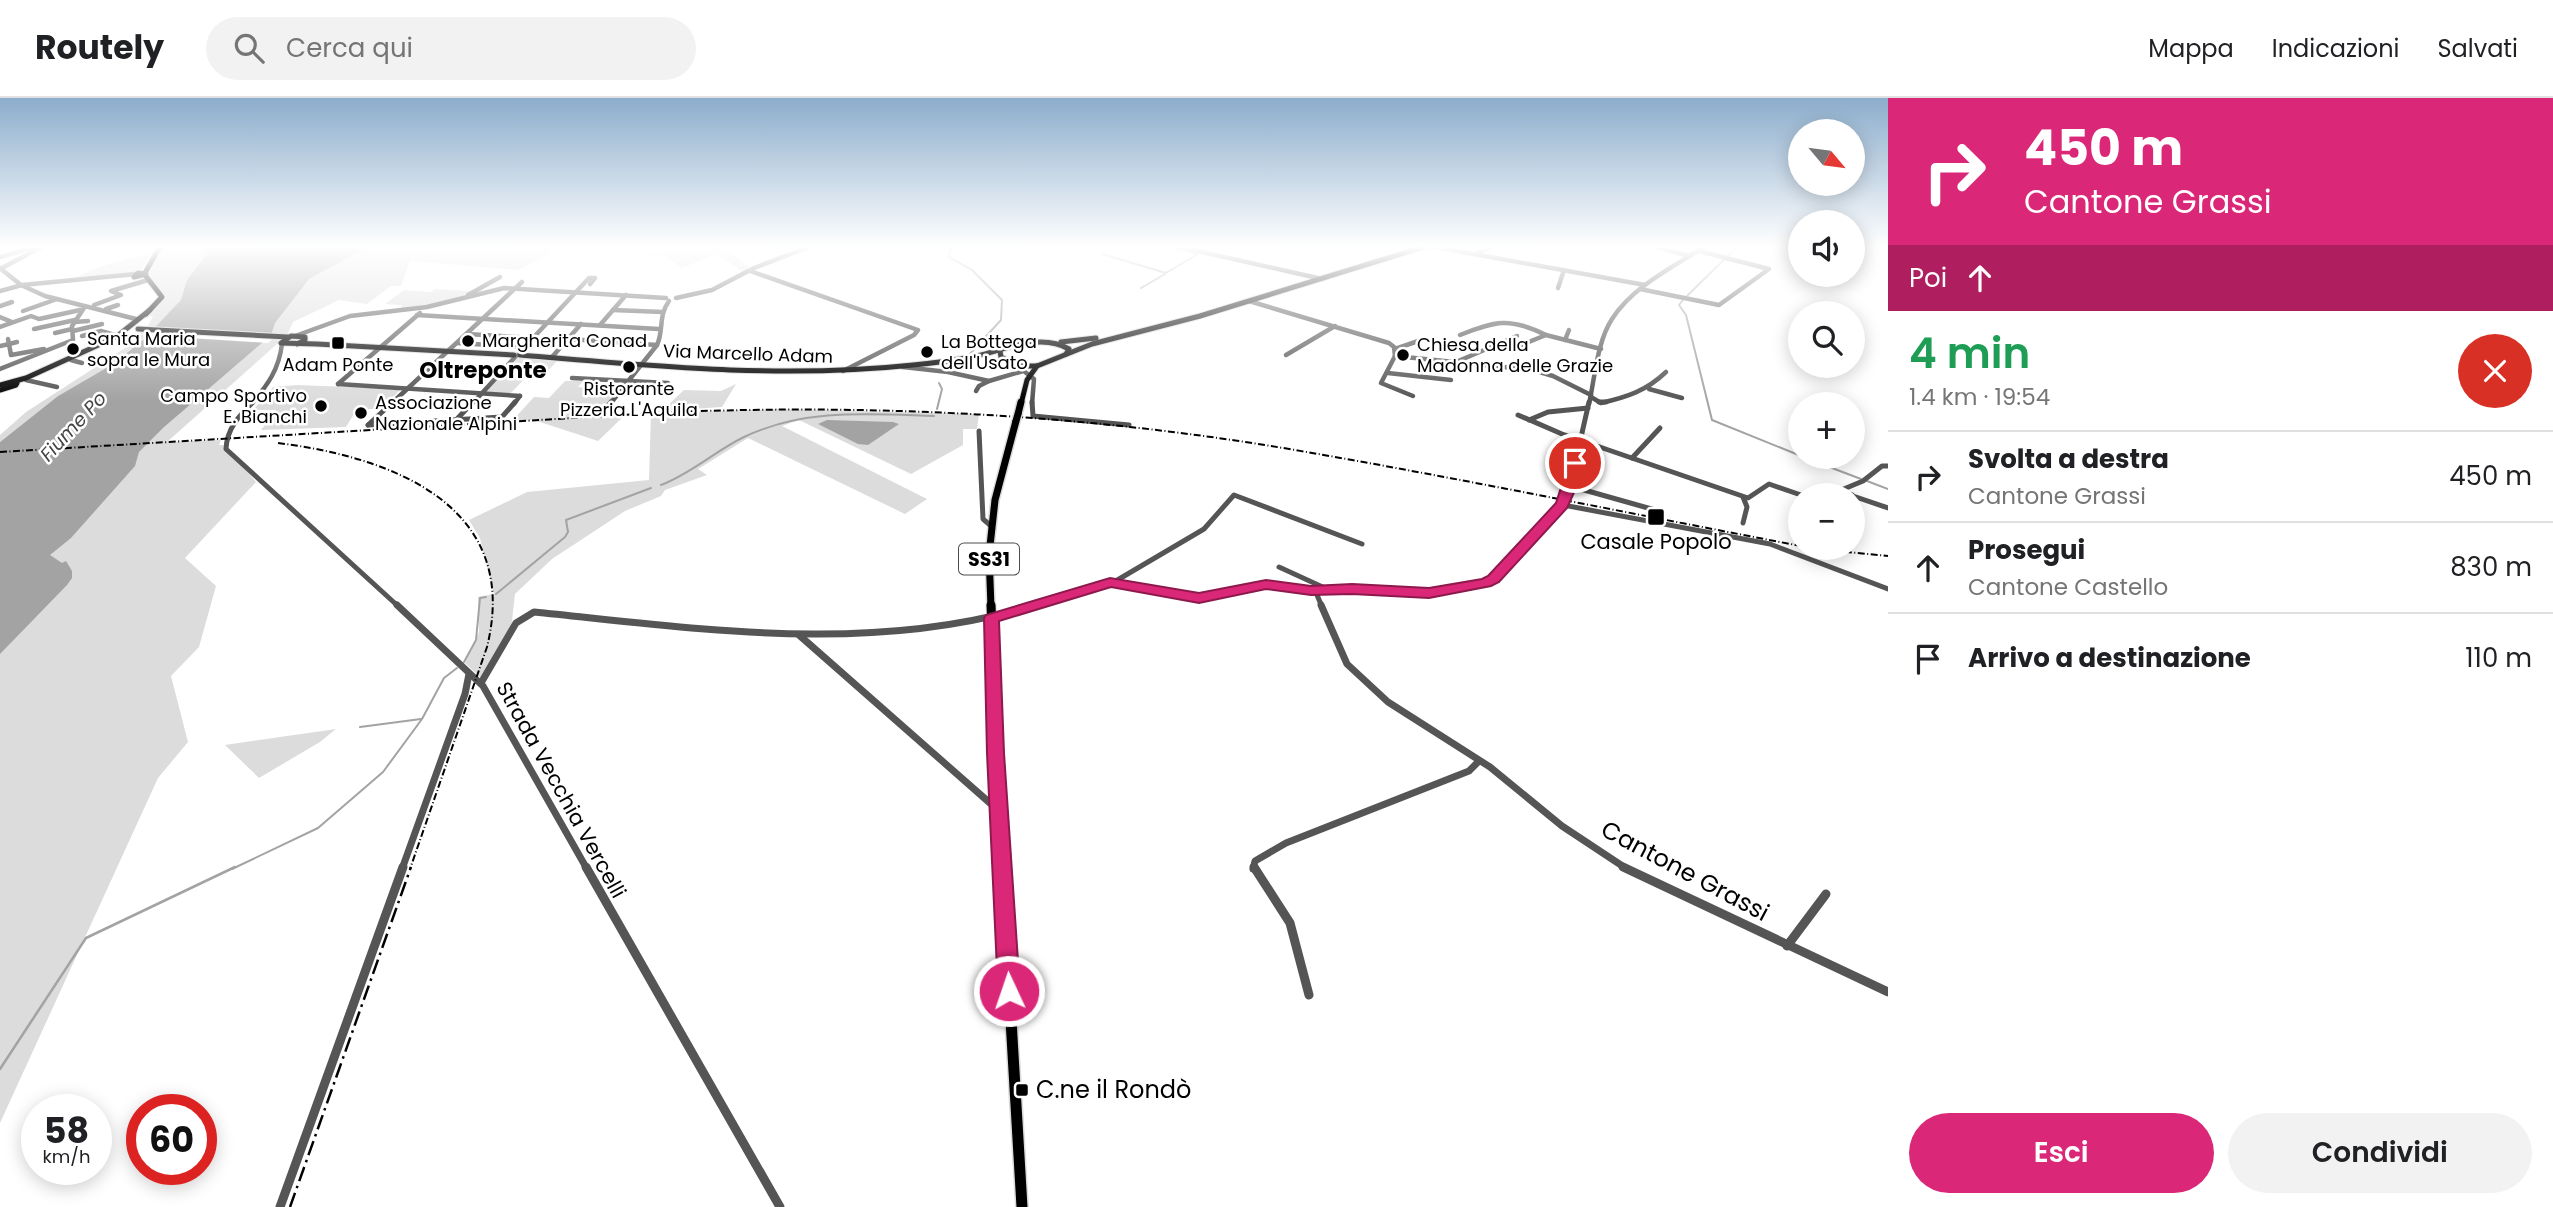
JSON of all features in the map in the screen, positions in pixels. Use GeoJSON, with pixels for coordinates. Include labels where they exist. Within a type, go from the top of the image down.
{"type":"FeatureCollection","features":[{"type":"Feature","properties":{"kind":"main road"},"geometry":{"type":"LineString","coordinates":[[4,386],[26,380],[125,333],[162,297]]}},
{"type":"Feature","properties":{"kind":"main road"},"geometry":{"type":"LineString","coordinates":[[1014,365],[1037,366],[1127,334],[1263,297]]}},
{"type":"Feature","properties":{"kind":"main road"},"geometry":{"type":"LineString","coordinates":[[140,330],[150,310]]}},
{"type":"Feature","properties":{"kind":"main road"},"geometry":{"type":"LineString","coordinates":[[4,386],[125,333],[140,330],[285,341],[306,338]]}},
{"type":"Feature","properties":{"kind":"main road","name":"Via Marcello Adam"},"geometry":{"type":"LineString","coordinates":[[285,341],[295,345],[381,347],[788,372],[852,372],[973,357],[1020,344],[1127,334]]}},
{"type":"Feature","properties":{"kind":"main road"},"geometry":{"type":"LineString","coordinates":[[295,345],[306,338]]}},
{"type":"Feature","properties":{"kind":"main road","name":"Via Marcello Adam"},"geometry":{"type":"LineString","coordinates":[[306,338],[317,344]]}},
{"type":"Feature","properties":{"kind":"main road"},"geometry":{"type":"LineString","coordinates":[[1049,343],[1066,346],[1069,351],[1066,354]]}},
{"type":"Feature","properties":{"kind":"main road"},"geometry":{"type":"LineString","coordinates":[[1000,351],[1000,356],[1026,374]]}},
{"type":"Feature","properties":{"kind":"main road","name":"Via Marcello Adam"},"geometry":{"type":"LineString","coordinates":[[973,357],[1006,360]]}},
{"type":"Feature","properties":{"kind":"main road","name":"SS31"},"geometry":{"type":"LineString","coordinates":[[1022,1207],[999,811],[990,526],[1026,374],[1037,366]]}},
{"type":"Feature","properties":{"kind":"street"},"geometry":{"type":"LineString","coordinates":[[43,300],[52,297],[84,308],[98,307],[126,298]]}},
{"type":"Feature","properties":{"kind":"street"},"geometry":{"type":"LineString","coordinates":[[0,327],[31,316],[39,319],[116,297]]}},
{"type":"Feature","properties":{"kind":"street"},"geometry":{"type":"LineString","coordinates":[[463,299],[467,297]]}},
{"type":"Feature","properties":{"kind":"street"},"geometry":{"type":"LineString","coordinates":[[285,341],[325,323],[356,314],[427,307],[470,297]]}},
{"type":"Feature","properties":{"kind":"street"},"geometry":{"type":"LineString","coordinates":[[427,307],[338,384],[410,388],[520,396],[502,416],[370,424],[410,388],[506,297]]}},
{"type":"Feature","properties":{"kind":"street"},"geometry":{"type":"LineString","coordinates":[[457,419],[571,297]]}},
{"type":"Feature","properties":{"kind":"street"},"geometry":{"type":"LineString","coordinates":[[599,325],[624,297]]}},
{"type":"Feature","properties":{"kind":"street"},"geometry":{"type":"LineString","coordinates":[[644,297],[667,299],[682,297]]}},
{"type":"Feature","properties":{"kind":"street"},"geometry":{"type":"LineString","coordinates":[[823,297],[918,330],[901,342],[842,372]]}},
{"type":"Feature","properties":{"kind":"street"},"geometry":{"type":"LineString","coordinates":[[1265,297],[1265,306]]}},
{"type":"Feature","properties":{"kind":"street"},"geometry":{"type":"LineString","coordinates":[[1114,582],[1199,598],[1266,584],[1315,590],[1429,593],[1490,581],[1563,504],[1570,486],[1606,330],[1620,307],[1631,297]]}},
{"type":"Feature","properties":{"kind":"street"},"geometry":{"type":"LineString","coordinates":[[1681,297],[1720,305],[1732,297]]}},
{"type":"Feature","properties":{"kind":"street"},"geometry":{"type":"LineString","coordinates":[[23,312],[59,299]]}},
{"type":"Feature","properties":{"kind":"street"},"geometry":{"type":"LineString","coordinates":[[607,407],[657,345],[667,299]]}},
{"type":"Feature","properties":{"kind":"street"},"geometry":{"type":"LineString","coordinates":[[1249,301],[1389,342],[1395,349],[1395,356],[1381,383],[1413,396]]}},
{"type":"Feature","properties":{"kind":"street"},"geometry":{"type":"LineString","coordinates":[[0,306],[12,302]]}},
{"type":"Feature","properties":{"kind":"street"},"geometry":{"type":"LineString","coordinates":[[104,309],[118,305]]}},
{"type":"Feature","properties":{"kind":"street"},"geometry":{"type":"LineString","coordinates":[[1236,305],[1265,306]]}},
{"type":"Feature","properties":{"kind":"street"},"geometry":{"type":"LineString","coordinates":[[98,307],[136,319]]}},
{"type":"Feature","properties":{"kind":"street"},"geometry":{"type":"LineString","coordinates":[[72,330],[84,308]]}},
{"type":"Feature","properties":{"kind":"street"},"geometry":{"type":"LineString","coordinates":[[613,310],[663,312]]}},
{"type":"Feature","properties":{"kind":"street"},"geometry":{"type":"LineString","coordinates":[[417,315],[659,329]]}},
{"type":"Feature","properties":{"kind":"street"},"geometry":{"type":"LineString","coordinates":[[0,317],[12,322]]}},
{"type":"Feature","properties":{"kind":"street"},"geometry":{"type":"LineString","coordinates":[[34,329],[88,321]]}},
{"type":"Feature","properties":{"kind":"street"},"geometry":{"type":"LineString","coordinates":[[1460,335],[1495,321],[1601,349]]}},
{"type":"Feature","properties":{"kind":"street"},"geometry":{"type":"LineString","coordinates":[[306,338],[325,323]]}},
{"type":"Feature","properties":{"kind":"street"},"geometry":{"type":"LineString","coordinates":[[55,334],[102,324]]}},
{"type":"Feature","properties":{"kind":"street"},"geometry":{"type":"LineString","coordinates":[[552,357],[581,324]]}},
{"type":"Feature","properties":{"kind":"street"},"geometry":{"type":"LineString","coordinates":[[1286,355],[1335,326]]}},
{"type":"Feature","properties":{"kind":"street"},"geometry":{"type":"LineString","coordinates":[[72,330],[78,337]]}},
{"type":"Feature","properties":{"kind":"street"},"geometry":{"type":"LineString","coordinates":[[1565,340],[1569,330]]}},
{"type":"Feature","properties":{"kind":"street"},"geometry":{"type":"LineString","coordinates":[[0,369],[78,337],[101,331],[125,333]]}},
{"type":"Feature","properties":{"kind":"street"},"geometry":{"type":"LineString","coordinates":[[467,334],[533,338]]}},
{"type":"Feature","properties":{"kind":"street"},"geometry":{"type":"LineString","coordinates":[[1511,349],[1546,335]]}},
{"type":"Feature","properties":{"kind":"street"},"geometry":{"type":"LineString","coordinates":[[1457,362],[1517,336]]}},
{"type":"Feature","properties":{"kind":"street"},"geometry":{"type":"LineString","coordinates":[[1395,349],[1424,339]]}},
{"type":"Feature","properties":{"kind":"street"},"geometry":{"type":"LineString","coordinates":[[568,340],[657,345]]}},
{"type":"Feature","properties":{"kind":"street","name":"Strada Vecchia Vercelli"},"geometry":{"type":"LineString","coordinates":[[285,341],[276,375],[227,434],[226,449],[481,683],[780,1207]]}},
{"type":"Feature","properties":{"kind":"street"},"geometry":{"type":"LineString","coordinates":[[9,342],[11,355],[48,349]]}},
{"type":"Feature","properties":{"kind":"street"},"geometry":{"type":"LineString","coordinates":[[0,346],[18,342]]}},
{"type":"Feature","properties":{"kind":"street"},"geometry":{"type":"LineString","coordinates":[[43,342],[48,349]]}},
{"type":"Feature","properties":{"kind":"street"},"geometry":{"type":"LineString","coordinates":[[457,343],[524,347]]}},
{"type":"Feature","properties":{"kind":"street"},"geometry":{"type":"LineString","coordinates":[[1395,356],[1544,372],[1601,403],[1649,389],[1666,372]]}},
{"type":"Feature","properties":{"kind":"street"},"geometry":{"type":"LineString","coordinates":[[71,360],[82,363]]}},
{"type":"Feature","properties":{"kind":"street"},"geometry":{"type":"LineString","coordinates":[[852,372],[855,364]]}},
{"type":"Feature","properties":{"kind":"street"},"geometry":{"type":"LineString","coordinates":[[11,365],[18,368]]}},
{"type":"Feature","properties":{"kind":"street"},"geometry":{"type":"LineString","coordinates":[[903,367],[951,372],[989,381]]}},
{"type":"Feature","properties":{"kind":"street"},"geometry":{"type":"LineString","coordinates":[[1388,373],[1451,380]]}},
{"type":"Feature","properties":{"kind":"street"},"geometry":{"type":"LineString","coordinates":[[976,391],[979,386],[989,381],[1026,374],[1034,379],[1033,416],[1129,425]]}},
{"type":"Feature","properties":{"kind":"street"},"geometry":{"type":"LineString","coordinates":[[572,378],[668,383]]}},
{"type":"Feature","properties":{"kind":"street"},"geometry":{"type":"LineString","coordinates":[[26,380],[57,387]]}},
{"type":"Feature","properties":{"kind":"street"},"geometry":{"type":"LineString","coordinates":[[1649,389],[1682,398]]}},
{"type":"Feature","properties":{"kind":"street"},"geometry":{"type":"LineString","coordinates":[[1528,420],[1548,412],[1588,408]]}},
{"type":"Feature","properties":{"kind":"street"},"geometry":{"type":"LineString","coordinates":[[1518,415],[1580,440],[1748,498],[1769,484],[1788,491]]}},
{"type":"Feature","properties":{"kind":"street"},"geometry":{"type":"LineString","coordinates":[[1632,458],[1660,428]]}},
{"type":"Feature","properties":{"kind":"street"},"geometry":{"type":"LineString","coordinates":[[979,431],[983,519],[990,526]]}},
{"type":"Feature","properties":{"kind":"street"},"geometry":{"type":"LineString","coordinates":[[1858,483],[1882,466],[1888,466]]}},
{"type":"Feature","properties":{"kind":"street"},"geometry":{"type":"LineString","coordinates":[[1570,486],[1624,499],[1655,510],[1654,512]]}},
{"type":"Feature","properties":{"kind":"street"},"geometry":{"type":"LineString","coordinates":[[481,683],[516,623],[534,612],[744,633],[799,635],[885,633],[945,627],[992,618],[1114,582],[1204,528],[1234,495],[1362,544]]}},
{"type":"Feature","properties":{"kind":"street"},"geometry":{"type":"LineString","coordinates":[[1741,495],[1748,504],[1743,523]]}},
{"type":"Feature","properties":{"kind":"street"},"geometry":{"type":"LineString","coordinates":[[1865,500],[1888,509]]}},
{"type":"Feature","properties":{"kind":"street"},"geometry":{"type":"LineString","coordinates":[[1563,504],[1770,544],[1888,589]]}},
{"type":"Feature","properties":{"kind":"street"},"geometry":{"type":"LineString","coordinates":[[1279,567],[1322,584],[1327,589]]}},
{"type":"Feature","properties":{"kind":"street","name":"Cantone Grassi"},"geometry":{"type":"LineString","coordinates":[[1315,590],[1347,664],[1354,671],[1396,708],[1490,767],[1562,826],[1621,866],[1888,992]]}},
{"type":"Feature","properties":{"kind":"street"},"geometry":{"type":"LineString","coordinates":[[799,635],[999,811]]}},
{"type":"Feature","properties":{"kind":"street"},"geometry":{"type":"LineString","coordinates":[[280,1207],[465,694],[469,674]]}},
{"type":"Feature","properties":{"kind":"street"},"geometry":{"type":"LineString","coordinates":[[1309,995],[1290,923],[1253,870],[1255,861],[1286,843],[1469,771],[1479,761]]}},
{"type":"Feature","properties":{"kind":"street"},"geometry":{"type":"LineString","coordinates":[[1787,946],[1826,894]]}},
{"type":"Feature","properties":{"kind":"shaded area"},"geometry":{"type":"Polygon","coordinates":[[[164,297],[377,297],[367,304],[339,300],[293,322],[287,335],[167,442],[221,440],[219,445],[225,445],[256,482],[185,558],[216,586],[199,647],[171,676],[188,742],[158,778],[0,1123],[0,457],[163,428],[236,364],[154,329],[113,364],[58,396],[0,442],[0,435],[26,412],[139,339],[135,338],[147,328],[153,316],[146,316],[164,297]]]}},
{"type":"Feature","properties":{"kind":"shaded area"},"geometry":{"type":"Polygon","coordinates":[[[395,297],[460,297],[429,305],[401,308],[402,305],[385,304],[395,297]]]}},
{"type":"Feature","properties":{"kind":"shaded area"},"geometry":{"type":"Polygon","coordinates":[[[518,358],[557,361],[545,374],[530,373],[510,394],[484,392],[518,358]]]}},
{"type":"Feature","properties":{"kind":"shaded area"},"geometry":{"type":"Polygon","coordinates":[[[565,381],[583,381],[578,387],[621,391],[600,415],[627,413],[598,441],[534,420],[512,421],[534,397],[549,398],[565,381]]]}},
{"type":"Feature","properties":{"kind":"shaded area"},"geometry":{"type":"Polygon","coordinates":[[[736,384],[722,407],[662,411],[684,390],[721,391],[736,384]]]}},
{"type":"Feature","properties":{"kind":"shaded area","name":"Campo Sportivo E. Bianchi"},"geometry":{"type":"Polygon","coordinates":[[[297,385],[401,389],[381,409],[357,409],[346,427],[261,430],[276,410],[253,410],[273,387],[297,385]]]}},
{"type":"Feature","properties":{"kind":"shaded area"},"geometry":{"type":"Polygon","coordinates":[[[778,409],[979,414],[977,429],[963,429],[963,445],[911,474],[799,420],[782,426],[927,499],[905,514],[748,438],[698,469],[707,475],[665,490],[661,496],[625,511],[552,559],[515,594],[510,638],[483,680],[465,663],[479,632],[478,597],[494,594],[480,538],[469,520],[527,492],[649,480],[651,414],[778,409]]]}},
{"type":"Feature","properties":{"kind":"shaded area"},"geometry":{"type":"Polygon","coordinates":[[[336,729],[320,742],[259,778],[225,745],[336,729]]]}},
{"type":"Feature","properties":{"kind":"water","name":"Fiume Po"},"geometry":{"type":"Polygon","coordinates":[[[182,297],[295,297],[275,323],[271,335],[163,428],[139,452],[135,466],[71,538],[50,555],[62,563],[66,561],[72,571],[72,578],[0,654],[0,442],[58,396],[113,364],[145,338],[182,297]]]}},
{"type":"Feature","properties":{"kind":"water"},"geometry":{"type":"Polygon","coordinates":[[[827,420],[899,424],[868,445],[858,444],[818,424],[827,420]]]}},
{"type":"Feature","properties":{"kind":"pier"},"geometry":{"type":"Polygon","coordinates":[[[149,328],[274,338],[268,343],[142,335],[149,328]]]}},
{"type":"Feature","properties":{"kind":"waterway"},"geometry":{"type":"LineString","coordinates":[[968,356],[1001,320],[1002,300],[999,297]]}},
{"type":"Feature","properties":{"kind":"waterway"},"geometry":{"type":"LineString","coordinates":[[1683,300],[1679,305],[1686,315],[1712,420],[1788,451]]}},
{"type":"Feature","properties":{"kind":"waterway"},"geometry":{"type":"LineString","coordinates":[[953,370],[964,360]]}},
{"type":"Feature","properties":{"kind":"waterway"},"geometry":{"type":"LineString","coordinates":[[937,409],[942,389],[939,383]]}},
{"type":"Feature","properties":{"kind":"waterway"},"geometry":{"type":"LineString","coordinates":[[661,485],[744,437],[790,421],[838,415],[934,416]]}},
{"type":"Feature","properties":{"kind":"waterway"},"geometry":{"type":"LineString","coordinates":[[1835,469],[1861,479]]}},
{"type":"Feature","properties":{"kind":"waterway"},"geometry":{"type":"LineString","coordinates":[[1867,481],[1888,489]]}},
{"type":"Feature","properties":{"kind":"waterway"},"geometry":{"type":"LineString","coordinates":[[496,594],[565,537],[568,532],[566,520],[651,488]]}},
{"type":"Feature","properties":{"kind":"waterway"},"geometry":{"type":"LineString","coordinates":[[464,662],[476,640],[480,598],[486,597]]}},
{"type":"Feature","properties":{"kind":"waterway"},"geometry":{"type":"LineString","coordinates":[[232,869],[318,828],[383,772],[422,719],[444,678],[457,668]]}},
{"type":"Feature","properties":{"kind":"waterway"},"geometry":{"type":"LineString","coordinates":[[360,727],[421,719]]}},
{"type":"Feature","properties":{"kind":"waterway"},"geometry":{"type":"LineString","coordinates":[[0,1069],[86,938],[235,867]]}},
{"type":"Feature","properties":{"kind":"railway"},"geometry":{"type":"LineString","coordinates":[[0,452],[674,412],[908,411],[1063,420],[1218,438],[1485,485],[1788,543]]}},
{"type":"Feature","properties":{"kind":"railway"},"geometry":{"type":"LineString","coordinates":[[278,443],[363,461],[403,476],[438,497],[466,524],[485,557],[493,598],[487,647],[410,869]]}},
{"type":"Feature","properties":{"kind":"railway"},"geometry":{"type":"LineString","coordinates":[[1865,554],[1888,556]]}},
{"type":"Feature","properties":{"kind":"railway"},"geometry":{"type":"LineString","coordinates":[[290,1207],[411,867]]}},
{"type":"Feature","properties":{"kind":"place","name":"Margherita Conad"},"geometry":{"type":"Point","coordinates":[468,341]}},
{"type":"Feature","properties":{"kind":"place","name":"Adam Ponte"},"geometry":{"type":"Point","coordinates":[338,343]}},
{"type":"Feature","properties":{"kind":"place","name":"Santa Maria sopra le Mura"},"geometry":{"type":"Point","coordinates":[73,349]}},
{"type":"Feature","properties":{"kind":"place","name":"La Bottega dell'Usato"},"geometry":{"type":"Point","coordinates":[927,352]}},
{"type":"Feature","properties":{"kind":"place","name":"Chiesa della Madonna delle Grazie"},"geometry":{"type":"Point","coordinates":[1403,355]}},
{"type":"Feature","properties":{"kind":"place","name":"Ristorante Pizzeria L'Aquila"},"geometry":{"type":"Point","coordinates":[629,367]}},
{"type":"Feature","properties":{"kind":"place","name":"Campo Sportivo E. Bianchi"},"geometry":{"type":"Point","coordinates":[321,406]}},
{"type":"Feature","properties":{"kind":"place","name":"Associazione Nazionale Alpini"},"geometry":{"type":"Point","coordinates":[361,413]}},
{"type":"Feature","properties":{"kind":"place","name":"Casale Popolo"},"geometry":{"type":"Point","coordinates":[1656,517]}},
{"type":"Feature","properties":{"kind":"place","name":"C.ne il Rondò"},"geometry":{"type":"Point","coordinates":[1022,1090]}},
{"type":"Feature","properties":{"kind":"district","name":"Oltreponte"},"geometry":{"type":"Point","coordinates":[483,370]}},
{"type":"Feature","properties":{"kind":"route"},"geometry":{"type":"LineString","coordinates":[[1009,991],[995,753],[992,618],[1110,582],[1199,598],[1266,584],[1311,590],[1429,593],[1490,581],[1563,505],[1575,463]]}}]}
